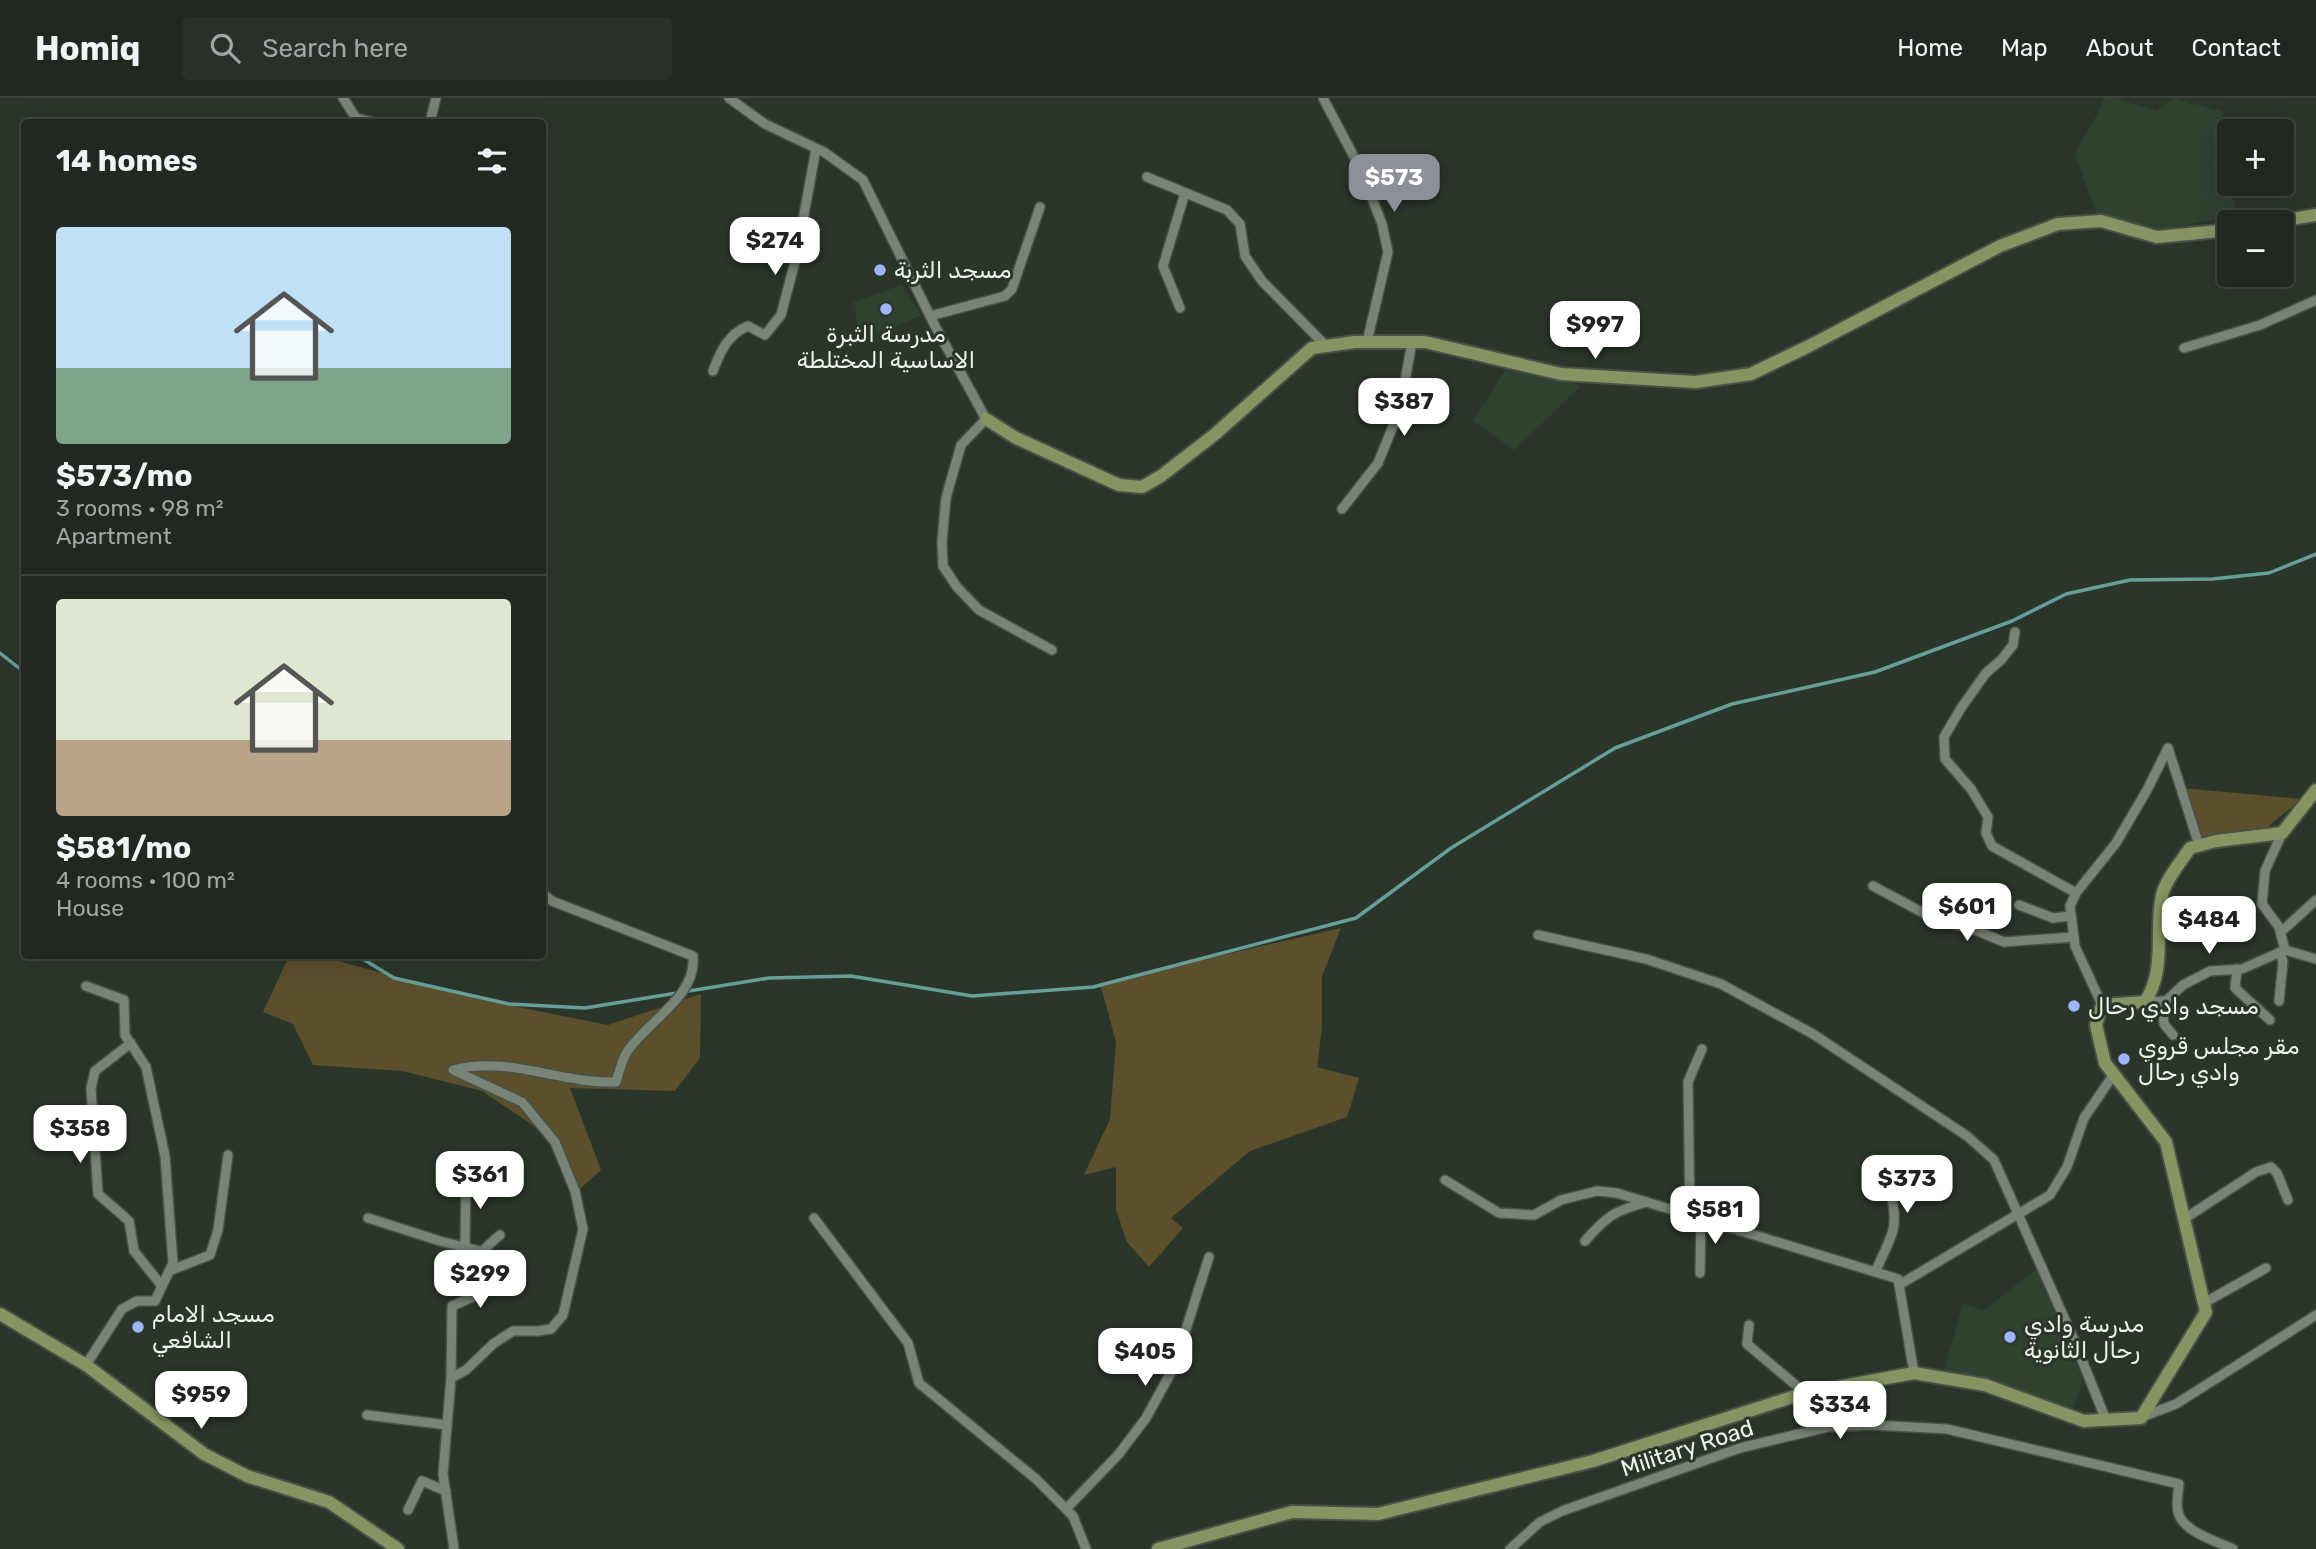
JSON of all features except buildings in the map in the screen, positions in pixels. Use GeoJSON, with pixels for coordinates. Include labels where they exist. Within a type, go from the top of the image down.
{"type":"FeatureCollection","features":[{"type":"Feature","properties":{"kind":"street"},"geometry":{"type":"LineString","coordinates":[[343,98],[356,118],[360,119]]}},
{"type":"Feature","properties":{"kind":"street"},"geometry":{"type":"LineString","coordinates":[[431,119],[436,98]]}},
{"type":"Feature","properties":{"kind":"street"},"geometry":{"type":"LineString","coordinates":[[729,98],[765,124],[816,149],[863,180],[930,316],[986,419],[1016,438],[1119,485],[1142,487],[1161,476],[1214,435],[1312,348],[1367,342],[1425,342],[1561,374],[1696,382],[1752,374],[2000,246],[2058,225],[2101,221],[2157,237],[2217,231]]}},
{"type":"Feature","properties":{"kind":"street"},"geometry":{"type":"LineString","coordinates":[[1323,98],[1362,172],[1382,224],[1388,252],[1367,342]]}},
{"type":"Feature","properties":{"kind":"street"},"geometry":{"type":"LineString","coordinates":[[713,371],[721,349],[737,330],[748,326],[765,335],[780,315],[796,258],[816,149]]}},
{"type":"Feature","properties":{"kind":"street"},"geometry":{"type":"LineString","coordinates":[[1147,177],[1227,209],[1240,224],[1245,256],[1262,281],[1326,346]]}},
{"type":"Feature","properties":{"kind":"street"},"geometry":{"type":"LineString","coordinates":[[1180,308],[1163,266],[1185,192]]}},
{"type":"Feature","properties":{"kind":"street"},"geometry":{"type":"LineString","coordinates":[[930,316],[1005,296],[1012,289],[1040,206]]}},
{"type":"Feature","properties":{"kind":"street"},"geometry":{"type":"LineString","coordinates":[[2294,219],[2316,215]]}},
{"type":"Feature","properties":{"kind":"street"},"geometry":{"type":"LineString","coordinates":[[2184,348],[2260,325],[2316,300]]}},
{"type":"Feature","properties":{"kind":"street"},"geometry":{"type":"LineString","coordinates":[[1342,509],[1378,463],[1400,409],[1412,342]]}},
{"type":"Feature","properties":{"kind":"street"},"geometry":{"type":"LineString","coordinates":[[986,419],[961,445],[946,498],[942,541],[943,566],[957,587],[979,610],[1052,650]]}},
{"type":"Feature","properties":{"kind":"street"},"geometry":{"type":"LineString","coordinates":[[2015,632],[2013,645],[1986,673],[1944,737],[1945,759],[1971,789],[1988,817],[1986,833],[1993,846],[2076,892]]}},
{"type":"Feature","properties":{"kind":"street"},"geometry":{"type":"LineString","coordinates":[[2141,1418],[2206,1312],[2166,1142],[2105,1063],[2096,1025],[2102,1005],[2075,946],[2070,905],[2076,892],[2116,843],[2168,748],[2199,845]]}},
{"type":"Feature","properties":{"kind":"street"},"geometry":{"type":"LineString","coordinates":[[2279,1001],[2283,962],[2281,932],[2262,904],[2265,872],[2282,833],[2316,790]]}},
{"type":"Feature","properties":{"kind":"street"},"geometry":{"type":"LineString","coordinates":[[2145,1002],[2154,988],[2159,958],[2162,892],[2190,848],[2282,833]]}},
{"type":"Feature","properties":{"kind":"street"},"geometry":{"type":"LineString","coordinates":[[1873,887],[1933,918],[2004,942],[2074,937]]}},
{"type":"Feature","properties":{"kind":"street"},"geometry":{"type":"LineString","coordinates":[[451,1378],[466,1370],[493,1344],[513,1331],[551,1329],[563,1315],[583,1229],[575,1191],[555,1142],[547,1132],[522,1102],[453,1070],[472,1065],[528,1069],[597,1083],[616,1082],[626,1053],[684,990],[695,970],[693,957],[552,901],[546,896]]}},
{"type":"Feature","properties":{"kind":"street"},"geometry":{"type":"LineString","coordinates":[[2281,932],[2316,900]]}},
{"type":"Feature","properties":{"kind":"street"},"geometry":{"type":"LineString","coordinates":[[2019,905],[2053,918],[2071,915]]}},
{"type":"Feature","properties":{"kind":"street"},"geometry":{"type":"LineString","coordinates":[[1538,935],[1646,959],[1721,984],[1813,1034],[1967,1136],[1994,1160],[2074,1340],[2106,1420]]}},
{"type":"Feature","properties":{"kind":"street"},"geometry":{"type":"LineString","coordinates":[[2102,1005],[2166,1001],[2183,985],[2210,971],[2237,969],[2283,951],[2316,959]]}},
{"type":"Feature","properties":{"kind":"street"},"geometry":{"type":"LineString","coordinates":[[2237,969],[2235,988],[2270,1020]]}},
{"type":"Feature","properties":{"kind":"street"},"geometry":{"type":"LineString","coordinates":[[86,986],[124,1000],[125,1035],[146,1067],[164,1156],[173,1263],[155,1301],[137,1301],[122,1309],[86,1365]]}},
{"type":"Feature","properties":{"kind":"street"},"geometry":{"type":"LineString","coordinates":[[2162,1001],[2164,1024],[2173,1035]]}},
{"type":"Feature","properties":{"kind":"street"},"geometry":{"type":"LineString","coordinates":[[131,1043],[95,1071],[91,1088],[99,1194],[129,1221],[134,1251],[162,1286]]}},
{"type":"Feature","properties":{"kind":"street"},"geometry":{"type":"LineString","coordinates":[[1689,1215],[1688,1082],[1702,1049]]}},
{"type":"Feature","properties":{"kind":"street"},"geometry":{"type":"LineString","coordinates":[[1899,1285],[2050,1195],[2067,1167],[2084,1118],[2114,1074]]}},
{"type":"Feature","properties":{"kind":"street"},"geometry":{"type":"LineString","coordinates":[[169,1271],[210,1255],[218,1230],[228,1155]]}},
{"type":"Feature","properties":{"kind":"street"},"geometry":{"type":"LineString","coordinates":[[1875,1161],[1883,1173],[1891,1195],[1893,1229],[1875,1272]]}},
{"type":"Feature","properties":{"kind":"street"},"geometry":{"type":"LineString","coordinates":[[2184,1219],[2256,1172],[2271,1167],[2277,1173],[2288,1200]]}},
{"type":"Feature","properties":{"kind":"street"},"geometry":{"type":"LineString","coordinates":[[465,1248],[466,1175]]}},
{"type":"Feature","properties":{"kind":"street"},"geometry":{"type":"LineString","coordinates":[[1445,1180],[1499,1213],[1534,1215],[1561,1200],[1597,1191],[1617,1193],[1898,1279],[1914,1373]]}},
{"type":"Feature","properties":{"kind":"street"},"geometry":{"type":"LineString","coordinates":[[1585,1241],[1604,1219],[1628,1207],[1647,1202]]}},
{"type":"Feature","properties":{"kind":"street"},"geometry":{"type":"LineString","coordinates":[[368,1218],[480,1251]]}},
{"type":"Feature","properties":{"kind":"street"},"geometry":{"type":"LineString","coordinates":[[814,1218],[908,1343],[919,1383],[1036,1479],[1073,1516],[1086,1549]]}},
{"type":"Feature","properties":{"kind":"street"},"geometry":{"type":"LineString","coordinates":[[1700,1273],[1701,1218]]}},
{"type":"Feature","properties":{"kind":"street"},"geometry":{"type":"LineString","coordinates":[[454,1549],[443,1474],[451,1378],[452,1306],[475,1296],[476,1259],[480,1251],[500,1235]]}},
{"type":"Feature","properties":{"kind":"street"},"geometry":{"type":"LineString","coordinates":[[1066,1509],[1118,1455],[1146,1418],[1174,1367],[1209,1257]]}},
{"type":"Feature","properties":{"kind":"street"},"geometry":{"type":"LineString","coordinates":[[2204,1303],[2266,1268]]}},
{"type":"Feature","properties":{"kind":"street"},"geometry":{"type":"LineString","coordinates":[[0,1314],[86,1365],[204,1454],[247,1476],[329,1502],[398,1549]]}},
{"type":"Feature","properties":{"kind":"street"},"geometry":{"type":"LineString","coordinates":[[1158,1549],[1292,1512],[1378,1514],[1593,1461],[1805,1393],[1914,1373],[1984,1385],[2084,1421],[2141,1418],[2176,1404],[2316,1315]]}},
{"type":"Feature","properties":{"kind":"street"},"geometry":{"type":"LineString","coordinates":[[1748,1325],[1746,1344],[1805,1393]]}},
{"type":"Feature","properties":{"kind":"street"},"geometry":{"type":"LineString","coordinates":[[367,1415],[447,1425]]}},
{"type":"Feature","properties":{"kind":"street","name":"Military Road"},"geometry":{"type":"LineString","coordinates":[[1510,1549],[1540,1522],[1562,1511],[1740,1448],[1828,1427],[1900,1425],[1947,1429],[2179,1484],[2177,1506],[2182,1522],[2232,1549]]}},
{"type":"Feature","properties":{"kind":"street"},"geometry":{"type":"LineString","coordinates":[[408,1510],[422,1481],[446,1491]]}},
{"type":"Feature","properties":{"kind":"shaded area"},"geometry":{"type":"Polygon","coordinates":[[[2103,98],[2115,98],[2156,111],[2173,98],[2224,112],[2222,119],[2217,119],[2217,196],[2232,196],[2235,210],[2217,210],[2217,219],[2158,230],[2097,215],[2075,154],[2099,111],[2103,98]]]}},
{"type":"Feature","properties":{"kind":"shaded area","name":"مدرسة الثبرة الاساسية المختلطة"},"geometry":{"type":"Polygon","coordinates":[[[901,285],[921,315],[863,342],[852,303],[901,285]]]}},
{"type":"Feature","properties":{"kind":"shaded area"},"geometry":{"type":"Polygon","coordinates":[[[1507,367],[1581,386],[1514,450],[1473,421],[1507,367]]]}},
{"type":"Feature","properties":{"kind":"shaded area"},"geometry":{"type":"Polygon","coordinates":[[[2182,788],[2302,799],[2260,833],[2195,840],[2182,788]]]}},
{"type":"Feature","properties":{"kind":"shaded area"},"geometry":{"type":"Polygon","coordinates":[[[1341,928],[1322,976],[1322,1028],[1317,1067],[1359,1078],[1347,1117],[1250,1151],[1171,1218],[1183,1228],[1149,1267],[1127,1242],[1116,1210],[1116,1167],[1084,1175],[1110,1119],[1116,1042],[1100,983],[1341,928]]]}},
{"type":"Feature","properties":{"kind":"shaded area"},"geometry":{"type":"Polygon","coordinates":[[[288,959],[331,959],[478,999],[608,1025],[701,994],[700,1058],[675,1091],[570,1088],[601,1170],[580,1189],[543,1132],[482,1091],[402,1071],[313,1065],[293,1024],[263,1012],[288,959]]]}},
{"type":"Feature","properties":{"kind":"shaded area","name":"مدرسة وادي رحال الثانوية"},"geometry":{"type":"Polygon","coordinates":[[[2041,1266],[2083,1379],[2071,1415],[1943,1374],[1963,1304],[1984,1310],[2041,1266]]]}},
{"type":"Feature","properties":{"kind":"waterway"},"geometry":{"type":"LineString","coordinates":[[363,959],[394,978],[509,1004],[585,1008],[769,978],[851,976],[972,996],[1093,987],[1356,918],[1451,848],[1615,748],[1732,704],[1875,672],[2012,621],[2066,594],[2130,580],[2212,579],[2269,573],[2316,554]]}},
{"type":"Feature","properties":{"kind":"waterway"},"geometry":{"type":"LineString","coordinates":[[0,653],[21,670]]}},
{"type":"Feature","properties":{"kind":"place","name":"مسجد الثربة"},"geometry":{"type":"Point","coordinates":[880,270]}},
{"type":"Feature","properties":{"kind":"place","name":"مدرسة الثبرة الاساسية المختلطة"},"geometry":{"type":"Point","coordinates":[886,309]}},
{"type":"Feature","properties":{"kind":"place","name":"مسجد وادي رحال"},"geometry":{"type":"Point","coordinates":[2074,1006]}},
{"type":"Feature","properties":{"kind":"place","name":"مقر مجلس قروي وادي رحال"},"geometry":{"type":"Point","coordinates":[2124,1059]}},
{"type":"Feature","properties":{"kind":"place","name":"مسجد الامام الشافعي"},"geometry":{"type":"Point","coordinates":[138,1327]}},
{"type":"Feature","properties":{"kind":"place","name":"مدرسة وادي رحال الثانوية"},"geometry":{"type":"Point","coordinates":[2010,1337]}}]}
